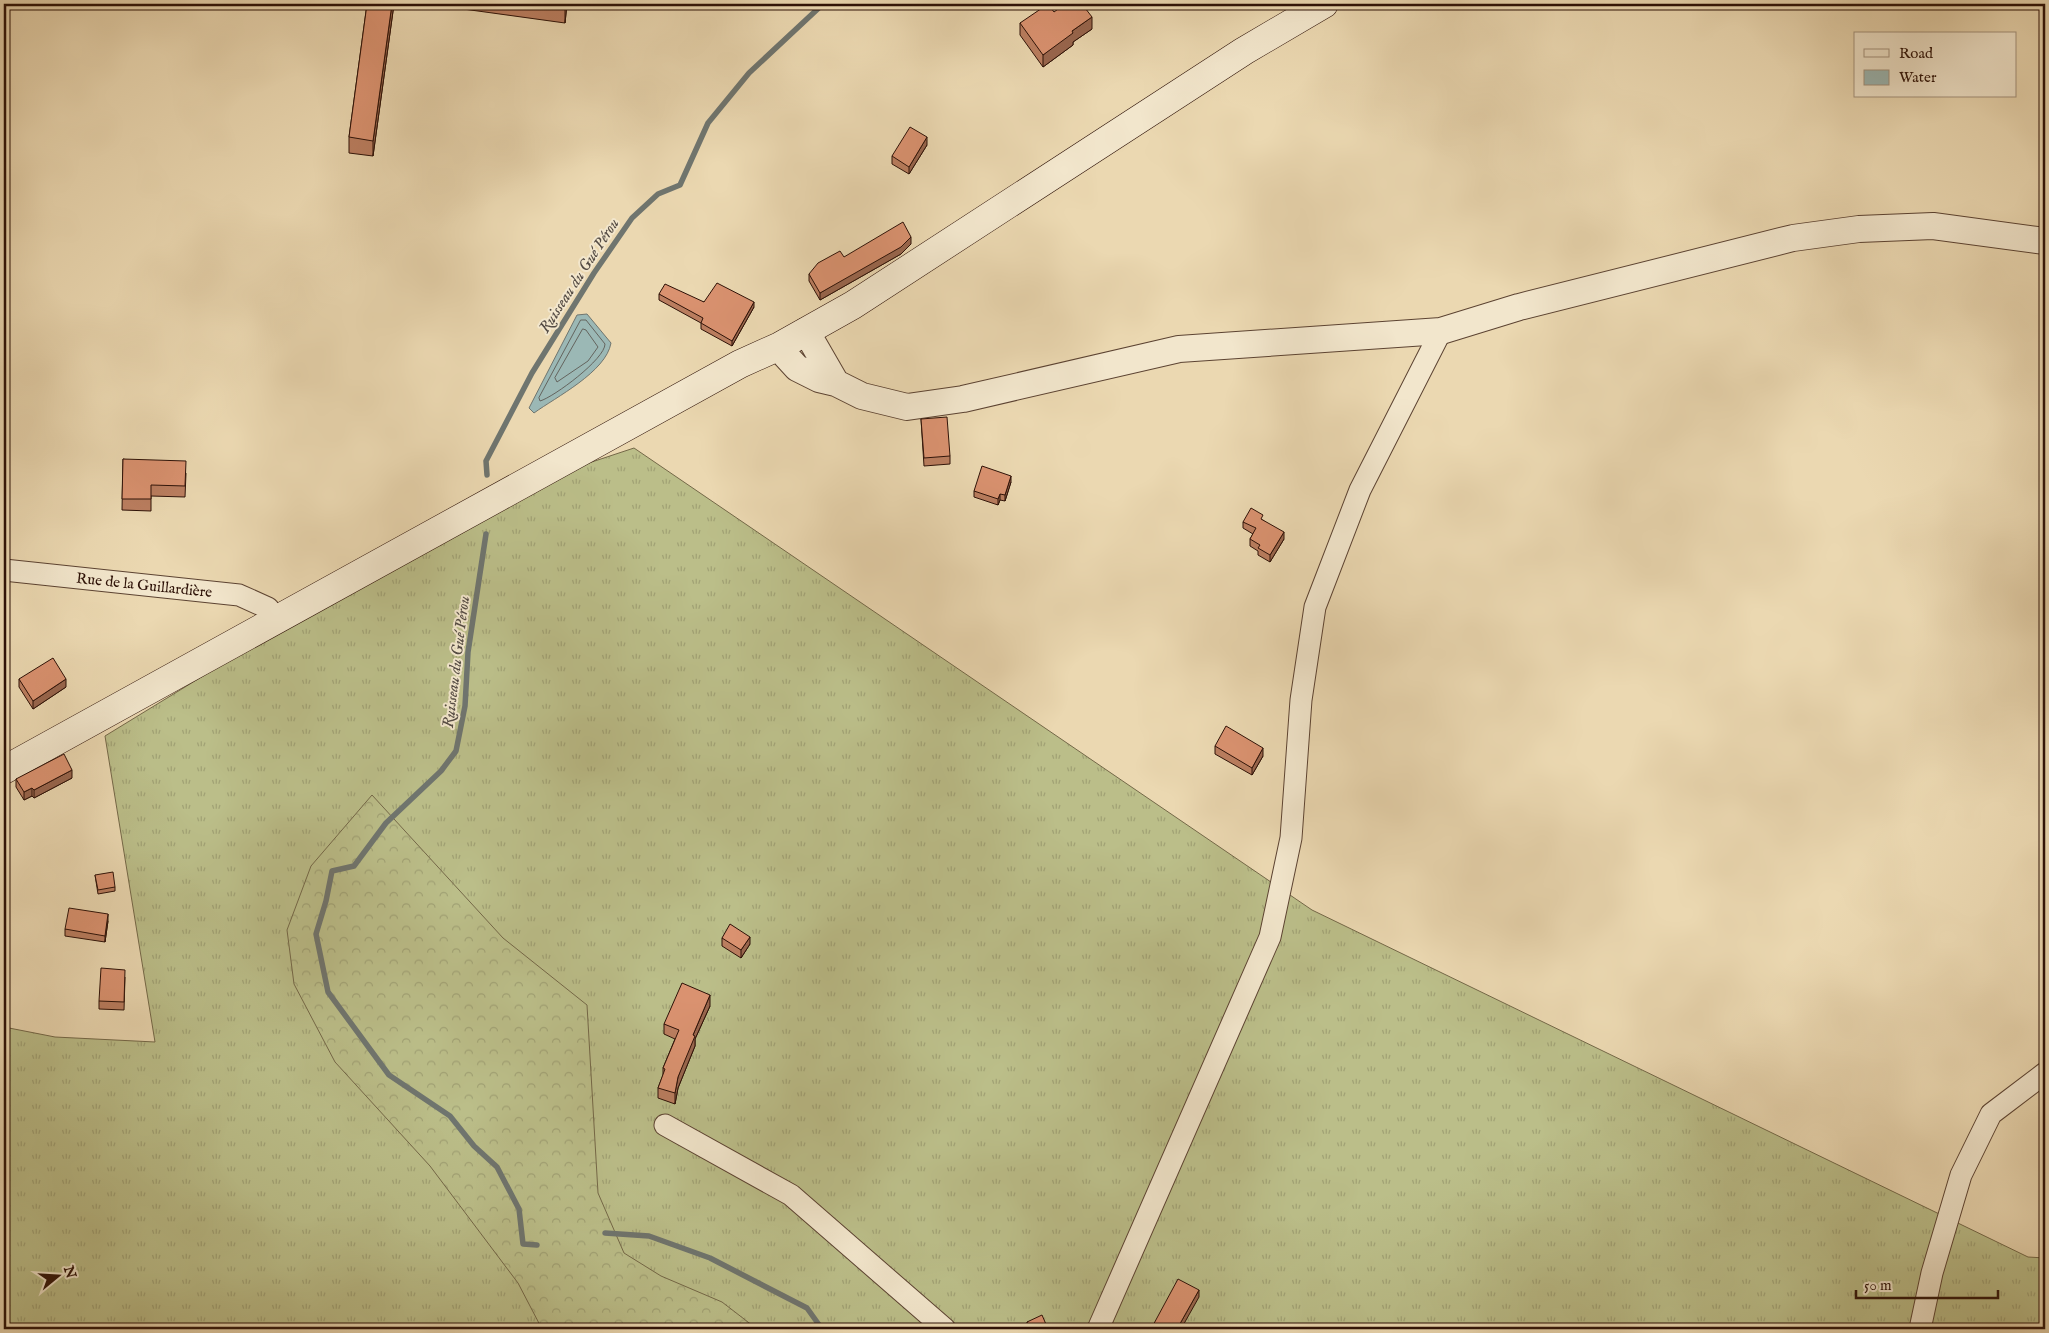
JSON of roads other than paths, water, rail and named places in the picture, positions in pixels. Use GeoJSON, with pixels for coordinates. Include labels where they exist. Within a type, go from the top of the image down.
{"type":"FeatureCollection","features":[{"type":"Feature","properties":{"kind":"main road"},"geometry":{"type":"LineString","coordinates":[[4,770],[740,364],[780,346],[853,304],[1244,51],[1324,4]]}},
{"type":"Feature","properties":{"kind":"street"},"geometry":{"type":"LineString","coordinates":[[780,346],[797,368],[820,379],[836,383],[862,396],[907,406],[963,399],[1179,349],[1441,331],[1519,307],[1793,238],[1859,228],[1933,226],[2045,240]]}},
{"type":"Feature","properties":{"kind":"street"},"geometry":{"type":"LineString","coordinates":[[806,331],[836,383]]}},
{"type":"Feature","properties":{"kind":"street"},"geometry":{"type":"LineString","coordinates":[[1098,1329],[1270,937],[1291,838],[1301,700],[1315,607],[1360,490],[1441,331]]}},
{"type":"Feature","properties":{"kind":"street","name":"Rue de la Guillardière"},"geometry":{"type":"LineString","coordinates":[[4,570],[238,595],[268,608],[277,620]]}},
{"type":"Feature","properties":{"kind":"street"},"geometry":{"type":"LineString","coordinates":[[1920,1329],[1932,1273],[1961,1176],[1990,1114],[2045,1073]]}},
{"type":"Feature","properties":{"kind":"street"},"geometry":{"type":"LineString","coordinates":[[665,1125],[791,1195],[945,1329]]}},
{"type":"Feature","properties":{"kind":"water"},"geometry":{"type":"Polygon","coordinates":[[[587,314],[611,343],[607,354],[600,364],[579,383],[534,413],[529,408],[577,315],[587,314]]]}},
{"type":"Feature","properties":{"kind":"waterway","name":"Ruisseau du Gué Pérou"},"geometry":{"type":"LineString","coordinates":[[487,475],[486,461],[532,373],[594,273],[632,218],[658,194],[680,185],[708,123],[749,73],[823,4]]}},
{"type":"Feature","properties":{"kind":"waterway","name":"Ruisseau du Gué Pérou"},"geometry":{"type":"LineString","coordinates":[[486,534],[468,652],[465,706],[456,751],[441,771],[386,823],[354,866],[332,871],[326,901],[316,934],[328,992],[389,1075],[450,1116],[474,1146],[497,1167],[519,1209],[523,1244],[537,1245]]}},
{"type":"Feature","properties":{"kind":"waterway","name":"Ruisseau du Gué Pérou"},"geometry":{"type":"LineString","coordinates":[[605,1233],[649,1236],[710,1258],[807,1308],[822,1329]]}}]}
